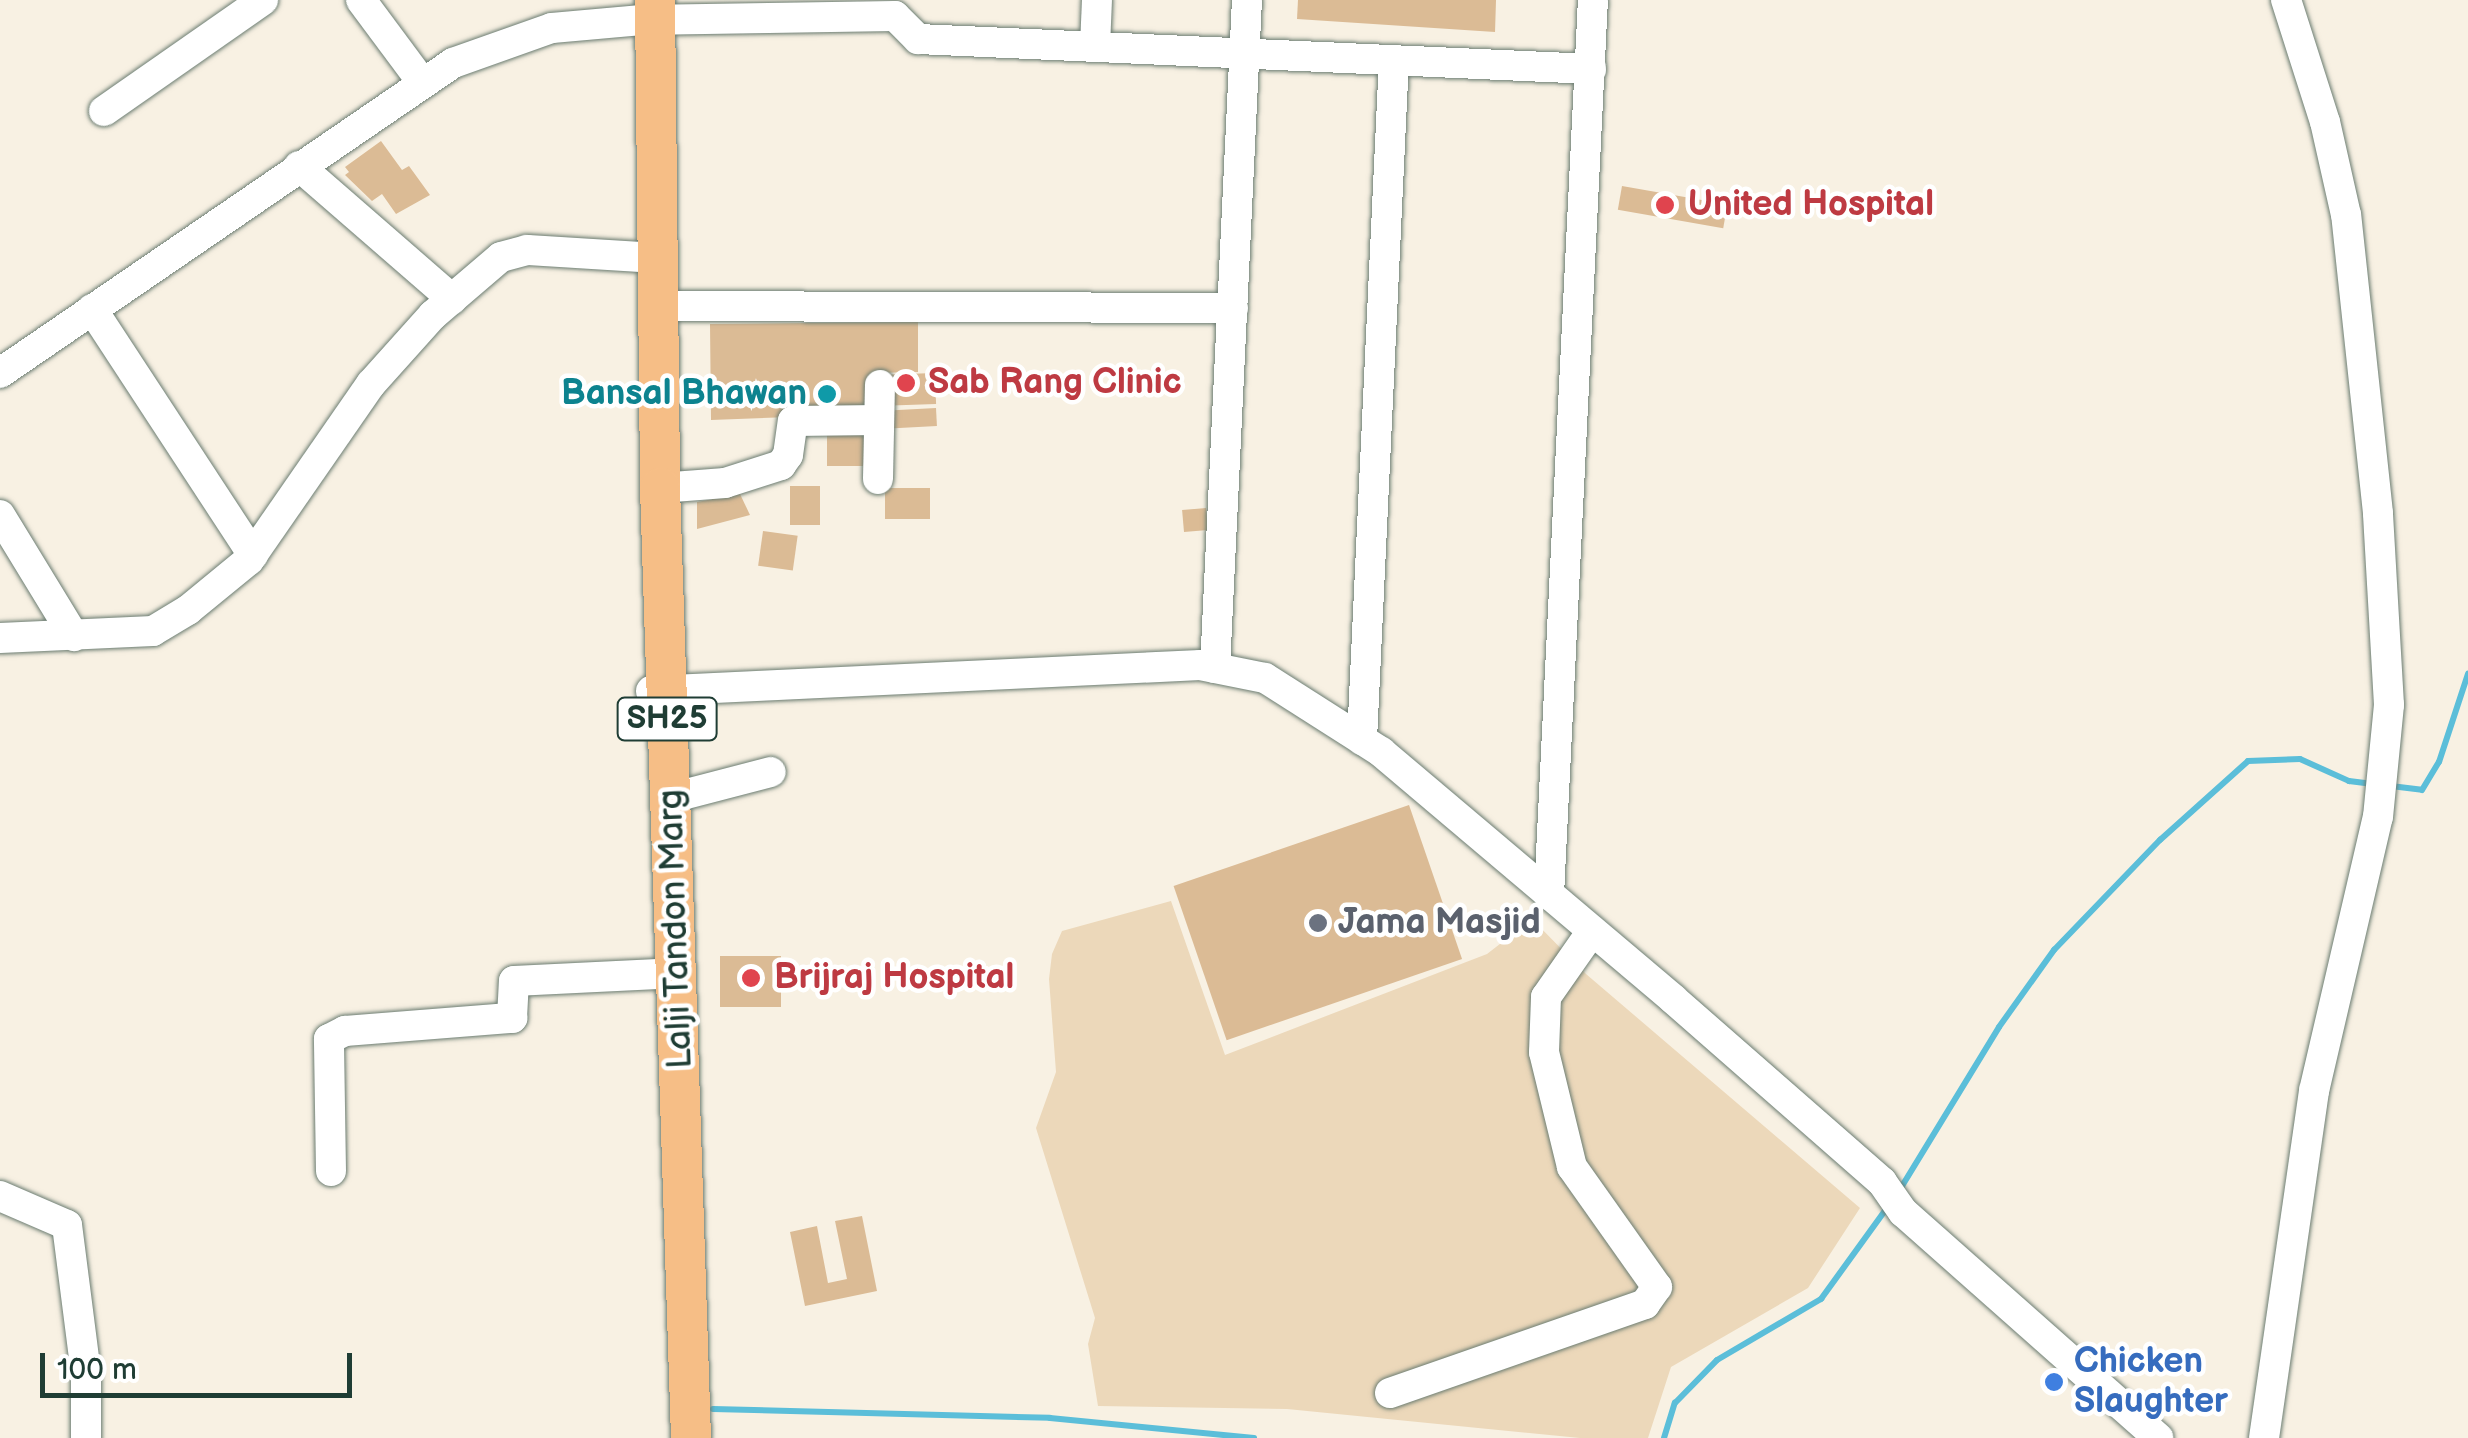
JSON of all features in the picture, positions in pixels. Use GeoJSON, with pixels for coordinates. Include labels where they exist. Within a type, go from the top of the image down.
{"type":"FeatureCollection","features":[{"type":"Feature","properties":{"kind":"main road","name":"Lalji Tandon Marg"},"geometry":{"type":"LineString","coordinates":[[649,10],[658,691],[671,798],[674,1194],[670,1438]]}},
{"type":"Feature","properties":{"kind":"main road","name":"Lalji Tandon Marg"},"geometry":{"type":"LineString","coordinates":[[651,257],[658,306],[660,488],[658,974],[691,1438]]}},
{"type":"Feature","properties":{"kind":"street"},"geometry":{"type":"LineString","coordinates":[[104,110],[263,0]]}},
{"type":"Feature","properties":{"kind":"street"},"geometry":{"type":"LineString","coordinates":[[361,0],[422,82]]}},
{"type":"Feature","properties":{"kind":"street"},"geometry":{"type":"LineString","coordinates":[[1095,47],[1098,0]]}},
{"type":"Feature","properties":{"kind":"street"},"geometry":{"type":"LineString","coordinates":[[1215,668],[1247,0]]}},
{"type":"Feature","properties":{"kind":"street"},"geometry":{"type":"LineString","coordinates":[[1549,894],[1593,0]]}},
{"type":"Feature","properties":{"kind":"street"},"geometry":{"type":"LineString","coordinates":[[2264,1438],[2314,1091],[2360,906],[2381,790],[2389,705],[2378,513],[2346,214],[2326,122],[2286,0]]}},
{"type":"Feature","properties":{"kind":"street"},"geometry":{"type":"LineString","coordinates":[[0,373],[452,62],[552,28],[649,10],[895,16],[918,40],[1591,69]]}},
{"type":"Feature","properties":{"kind":"street"},"geometry":{"type":"LineString","coordinates":[[1362,740],[1394,60]]}},
{"type":"Feature","properties":{"kind":"street"},"geometry":{"type":"LineString","coordinates":[[299,166],[452,299]]}},
{"type":"Feature","properties":{"kind":"street"},"geometry":{"type":"LineString","coordinates":[[0,638],[153,630],[188,610],[252,555],[371,384],[452,299],[501,257],[527,250],[651,257]]}},
{"type":"Feature","properties":{"kind":"street"},"geometry":{"type":"LineString","coordinates":[[658,306],[1233,308]]}},
{"type":"Feature","properties":{"kind":"street"},"geometry":{"type":"LineString","coordinates":[[92,310],[252,555]]}},
{"type":"Feature","properties":{"kind":"street"},"geometry":{"type":"LineString","coordinates":[[878,478],[880,385]]}},
{"type":"Feature","properties":{"kind":"street"},"geometry":{"type":"LineString","coordinates":[[660,488],[725,484],[780,465],[788,455],[794,421],[879,420]]}},
{"type":"Feature","properties":{"kind":"street"},"geometry":{"type":"LineString","coordinates":[[0,515],[74,636]]}},
{"type":"Feature","properties":{"kind":"street"},"geometry":{"type":"LineString","coordinates":[[658,691],[1200,664],[1264,678],[1362,740],[1549,894],[1882,1182],[1902,1212],[2158,1438]]}},
{"type":"Feature","properties":{"kind":"street"},"geometry":{"type":"LineString","coordinates":[[671,798],[771,772]]}},
{"type":"Feature","properties":{"kind":"street"},"geometry":{"type":"LineString","coordinates":[[1390,1393],[1645,1304],[1657,1287],[1572,1167],[1544,1052],[1546,997],[1592,931]]}},
{"type":"Feature","properties":{"kind":"street"},"geometry":{"type":"LineString","coordinates":[[331,1171],[328,1039],[345,1031],[512,1018],[514,981],[658,974]]}},
{"type":"Feature","properties":{"kind":"street"},"geometry":{"type":"LineString","coordinates":[[0,1196],[67,1225],[86,1374],[86,1438]]}},
{"type":"Feature","properties":{"kind":"shaded area"},"geometry":{"type":"Polygon","coordinates":[[[1171,901],[1225,1055],[1487,954],[1532,919],[1586,974],[1860,1208],[1808,1288],[1671,1367],[1648,1438],[1580,1438],[1287,1409],[1098,1406],[1088,1344],[1095,1318],[1036,1128],[1056,1072],[1049,979],[1052,954],[1062,931],[1171,901]]]}},
{"type":"Feature","properties":{"kind":"building"},"geometry":{"type":"Polygon","coordinates":[[[1298,0],[1496,0],[1495,32],[1297,19],[1298,0]]]}},
{"type":"Feature","properties":{"kind":"building"},"geometry":{"type":"Polygon","coordinates":[[[381,141],[402,170],[409,166],[430,195],[396,214],[382,194],[372,201],[345,175],[349,172],[345,167],[381,141]]]}},
{"type":"Feature","properties":{"kind":"building"},"geometry":{"type":"Polygon","coordinates":[[[1622,186],[1727,205],[1723,228],[1618,210],[1622,186]]]}},
{"type":"Feature","properties":{"kind":"building"},"geometry":{"type":"Polygon","coordinates":[[[918,322],[918,372],[874,373],[874,414],[711,420],[710,324],[918,322]]]}},
{"type":"Feature","properties":{"kind":"building"},"geometry":{"type":"Polygon","coordinates":[[[935,373],[936,404],[884,406],[883,375],[935,373]]]}},
{"type":"Feature","properties":{"kind":"building"},"geometry":{"type":"Polygon","coordinates":[[[936,408],[937,426],[885,429],[884,411],[936,408]]]}},
{"type":"Feature","properties":{"kind":"building"},"geometry":{"type":"Polygon","coordinates":[[[827,426],[872,426],[872,466],[827,466],[827,426]]]}},
{"type":"Feature","properties":{"kind":"building"},"geometry":{"type":"Polygon","coordinates":[[[790,486],[820,486],[820,525],[790,525],[790,486]]]}},
{"type":"Feature","properties":{"kind":"building"},"geometry":{"type":"Polygon","coordinates":[[[885,488],[930,488],[930,519],[885,519],[885,488]]]}},
{"type":"Feature","properties":{"kind":"building"},"geometry":{"type":"Polygon","coordinates":[[[740,494],[750,515],[697,529],[697,502],[740,494]]]}},
{"type":"Feature","properties":{"kind":"building"},"geometry":{"type":"Polygon","coordinates":[[[1206,508],[1208,530],[1184,532],[1182,510],[1206,508]]]}},
{"type":"Feature","properties":{"kind":"building"},"geometry":{"type":"Polygon","coordinates":[[[763,531],[798,536],[793,571],[758,566],[763,531]]]}},
{"type":"Feature","properties":{"kind":"building","name":"Jama Masjid"},"geometry":{"type":"Polygon","coordinates":[[[1409,805],[1462,959],[1227,1040],[1174,886],[1409,805]]]}},
{"type":"Feature","properties":{"kind":"building"},"geometry":{"type":"Polygon","coordinates":[[[720,956],[781,956],[781,1007],[720,1007],[720,956]]]}},
{"type":"Feature","properties":{"kind":"building"},"geometry":{"type":"Polygon","coordinates":[[[862,1216],[877,1291],[805,1306],[790,1232],[817,1226],[828,1283],[847,1279],[835,1221],[862,1216]]]}},
{"type":"Feature","properties":{"kind":"waterway"},"geometry":{"type":"LineString","coordinates":[[2391,786],[2422,790],[2439,762],[2468,674]]}},
{"type":"Feature","properties":{"kind":"waterway"},"geometry":{"type":"LineString","coordinates":[[1899,1191],[1999,1027],[2054,950],[2160,840],[2248,761],[2300,759],[2349,781],[2373,784]]}},
{"type":"Feature","properties":{"kind":"waterway"},"geometry":{"type":"LineString","coordinates":[[1664,1438],[1675,1403],[1717,1360],[1821,1299],[1889,1205]]}},
{"type":"Feature","properties":{"kind":"waterway"},"geometry":{"type":"LineString","coordinates":[[713,1409],[1050,1418],[1254,1438]]}},
{"type":"Feature","properties":{"kind":"place","name":"United Hospital"},"geometry":{"type":"Point","coordinates":[1665,205]}},
{"type":"Feature","properties":{"kind":"place","name":"Sab Rang Clinic"},"geometry":{"type":"Point","coordinates":[906,383]}},
{"type":"Feature","properties":{"kind":"place","name":"Bansal Bhawan"},"geometry":{"type":"Point","coordinates":[827,394]}},
{"type":"Feature","properties":{"kind":"place","name":"Jama Masjid"},"geometry":{"type":"Point","coordinates":[1318,923]}},
{"type":"Feature","properties":{"kind":"place","name":"Brijraj Hospital"},"geometry":{"type":"Point","coordinates":[751,978]}},
{"type":"Feature","properties":{"kind":"place","name":"Chicken Slaughter"},"geometry":{"type":"Point","coordinates":[2054,1382]}}]}
